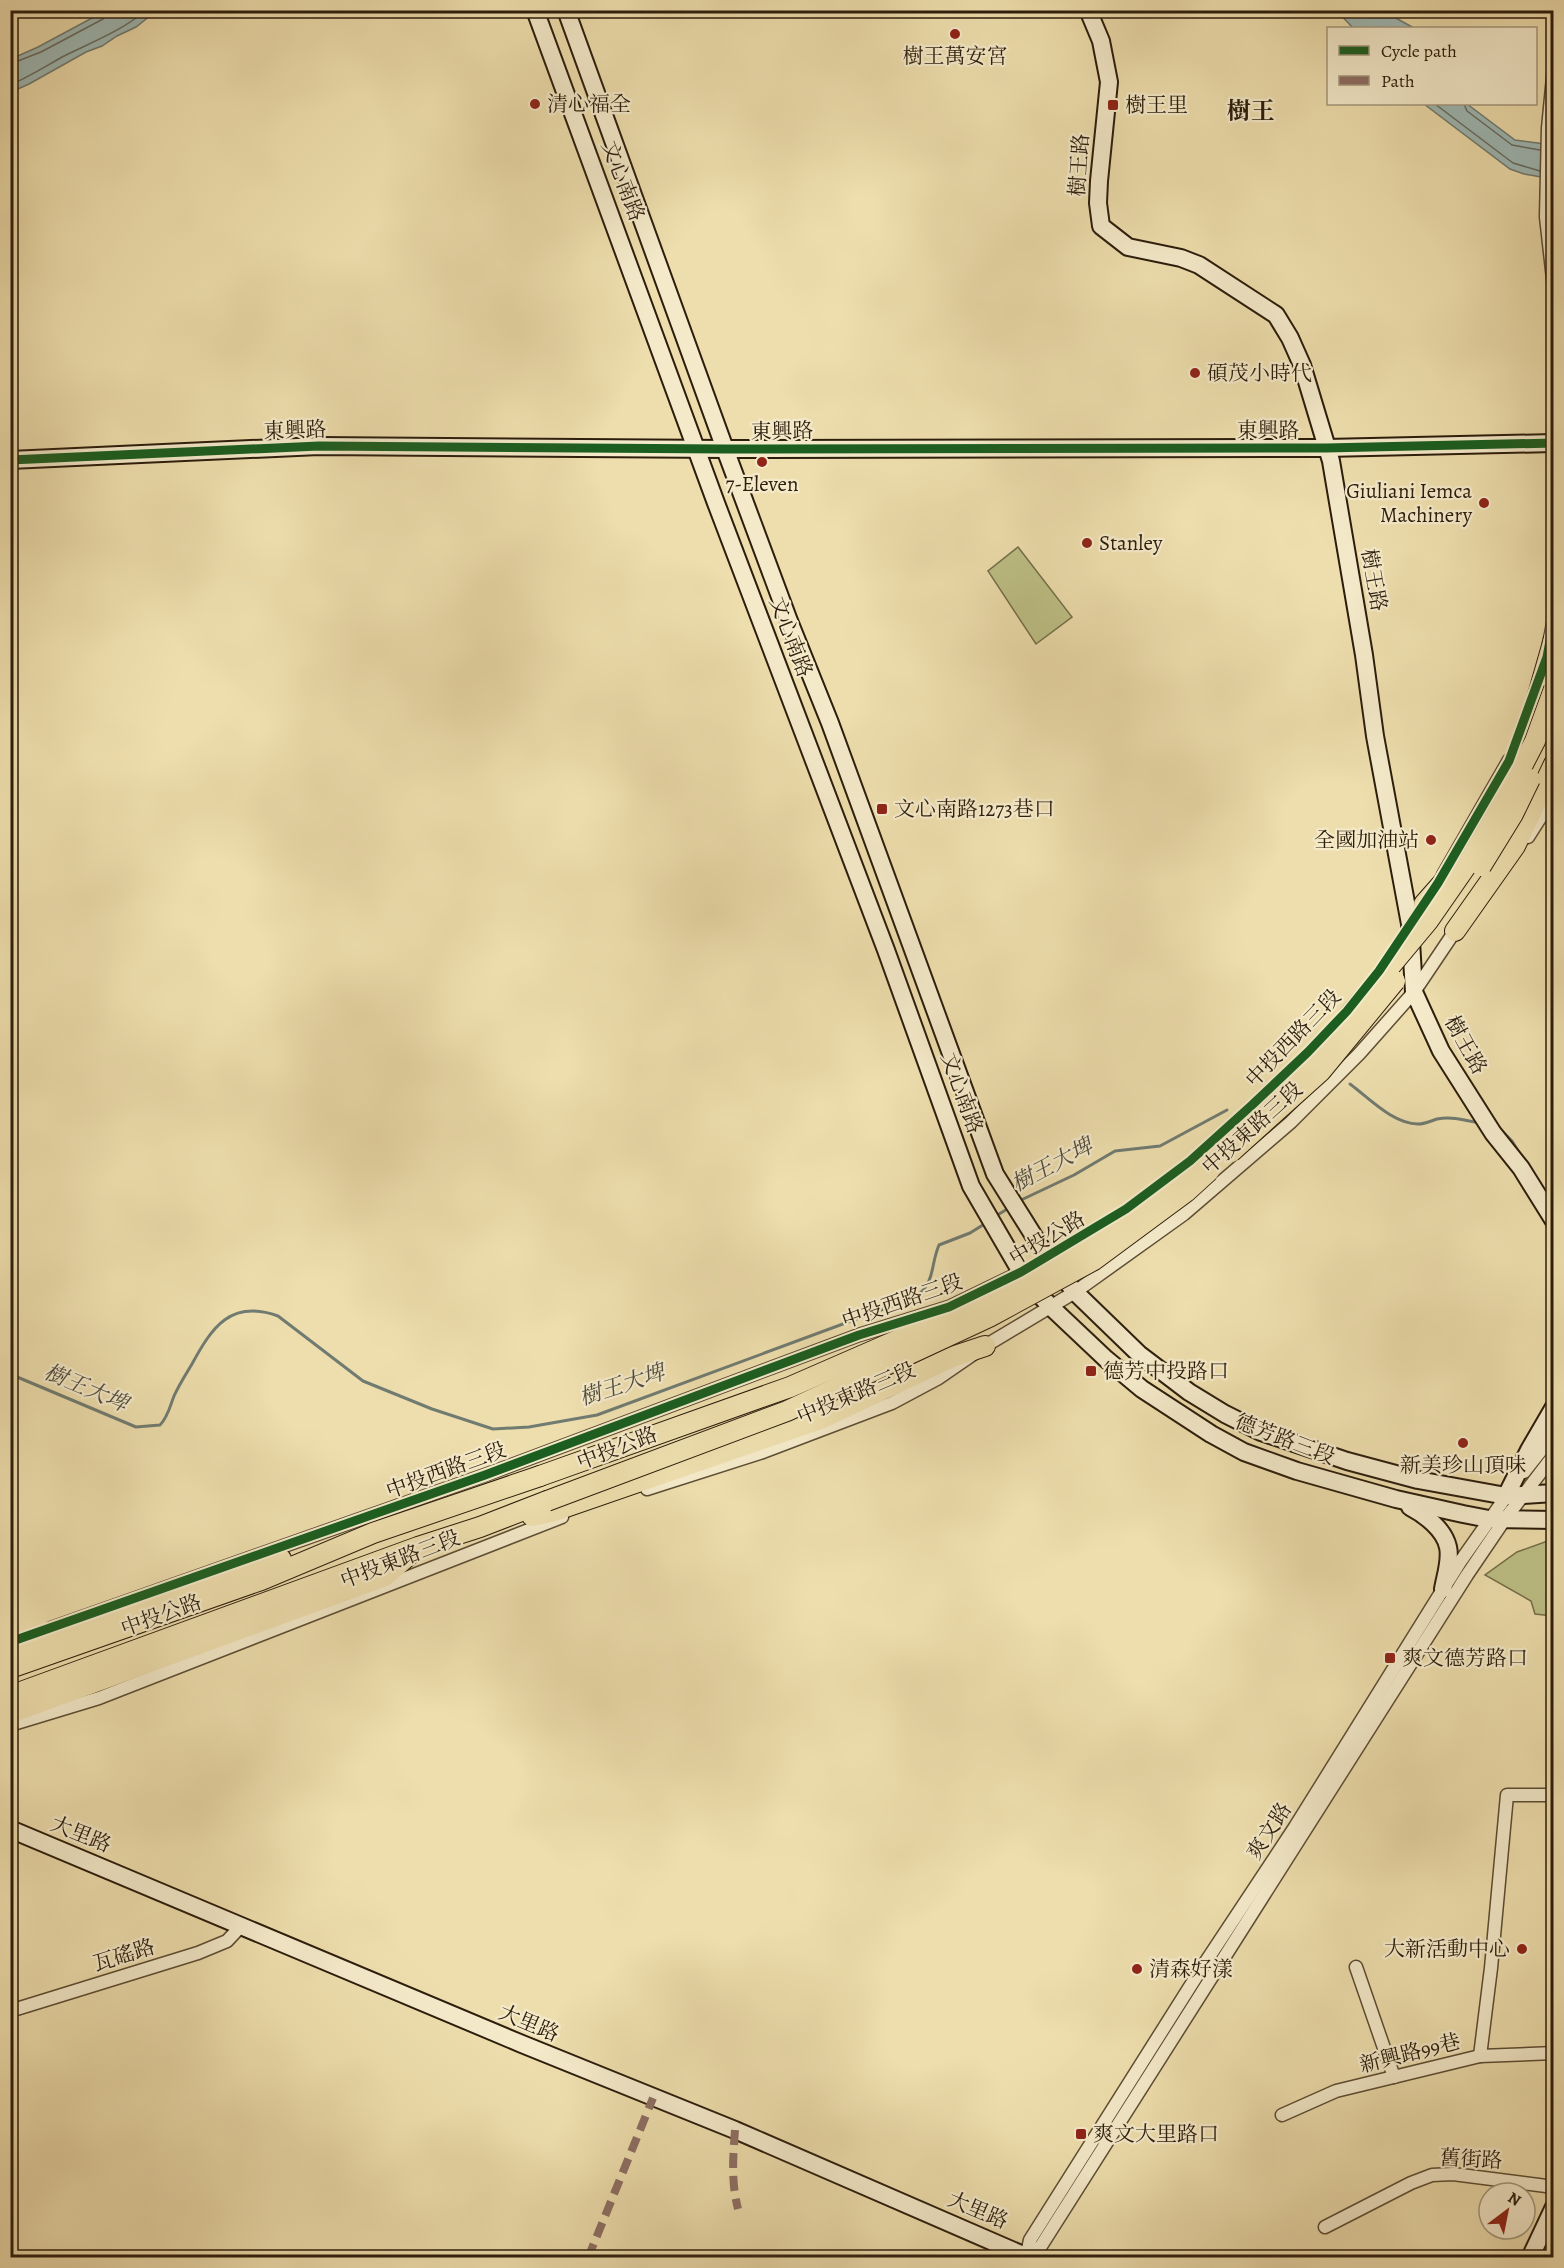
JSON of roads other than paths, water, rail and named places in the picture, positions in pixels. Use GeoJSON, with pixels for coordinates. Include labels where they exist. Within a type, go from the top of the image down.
{"type":"FeatureCollection","features":[{"type":"Feature","properties":{"kind":"main road"},"geometry":{"type":"LineString","coordinates":[[1424,904],[1443,885],[1463,859],[1511,771],[1527,734],[1554,639]]}},
{"type":"Feature","properties":{"kind":"main road","name":"中投公路"},"geometry":{"type":"LineString","coordinates":[[10,1668],[261,1580],[373,1533],[790,1387],[992,1299],[1113,1226],[1182,1178],[1307,1066],[1428,921],[1469,862],[1502,805],[1535,741],[1554,689]]}},
{"type":"Feature","properties":{"kind":"main road","name":"中投公路"},"geometry":{"type":"LineString","coordinates":[[10,1696],[418,1547],[480,1527],[787,1411],[989,1317],[1094,1260],[1186,1192],[1321,1071],[1437,930],[1486,859],[1513,814],[1554,723]]}},
{"type":"Feature","properties":{"kind":"main road"},"geometry":{"type":"LineString","coordinates":[[1455,931],[1515,846],[1554,764]]}},
{"type":"Feature","properties":{"kind":"main road"},"geometry":{"type":"LineString","coordinates":[[472,1498],[528,1472],[705,1410],[892,1338],[949,1307]]}},
{"type":"Feature","properties":{"kind":"main road"},"geometry":{"type":"LineString","coordinates":[[480,1527],[551,1512],[823,1418],[952,1357],[985,1346]]}},
{"type":"Feature","properties":{"kind":"main road"},"geometry":{"type":"LineString","coordinates":[[10,1652],[285,1557],[373,1533]]}},
{"type":"Feature","properties":{"kind":"main road"},"geometry":{"type":"LineString","coordinates":[[10,1713],[385,1576],[418,1547]]}},
{"type":"Feature","properties":{"kind":"street","name":"文心南路"},"geometry":{"type":"LineString","coordinates":[[535,10],[886,950],[971,1186],[1022,1272]]}},
{"type":"Feature","properties":{"kind":"street","name":"文心南路"},"geometry":{"type":"LineString","coordinates":[[566,10],[725,449],[830,723],[995,1174],[1047,1257]]}},
{"type":"Feature","properties":{"kind":"street","name":"樹王路"},"geometry":{"type":"LineString","coordinates":[[1088,10],[1101,41],[1109,82],[1099,181],[1098,203],[1101,226],[1128,247],[1180,258],[1199,265],[1276,315],[1290,338],[1302,365],[1331,460],[1364,655],[1375,736],[1410,924],[1414,992],[1441,1051],[1482,1117],[1521,1168],[1554,1221]]}},
{"type":"Feature","properties":{"kind":"street"},"geometry":{"type":"LineString","coordinates":[[1554,67],[1548,128],[1546,217],[1554,288]]}},
{"type":"Feature","properties":{"kind":"street","name":"東興路"},"geometry":{"type":"LineString","coordinates":[[10,460],[319,446],[725,449],[1326,448],[1554,442]]}},
{"type":"Feature","properties":{"kind":"street","name":"中投西路三段"},"geometry":{"type":"LineString","coordinates":[[10,1642],[485,1475],[859,1335],[949,1307],[1022,1272],[1126,1209],[1190,1161],[1308,1052],[1347,1011],[1379,971],[1424,904],[1509,761],[1547,657],[1554,619]]}},
{"type":"Feature","properties":{"kind":"street","name":"中投東路三段"},"geometry":{"type":"LineString","coordinates":[[10,1725],[99,1698],[579,1510],[763,1452],[892,1403],[937,1379],[985,1346],[1052,1308],[1184,1214],[1291,1122],[1359,1054],[1414,992],[1455,931],[1478,914],[1542,815],[1554,790]]}},
{"type":"Feature","properties":{"kind":"street"},"geometry":{"type":"LineString","coordinates":[[1308,1052],[1302,1064],[1305,1076],[1319,1084],[1334,1080]]}},
{"type":"Feature","properties":{"kind":"street","name":"德芳路三段"},"geometry":{"type":"LineString","coordinates":[[1047,1257],[1075,1292],[1139,1354],[1225,1414],[1261,1432],[1347,1461],[1408,1477],[1506,1496]]}},
{"type":"Feature","properties":{"kind":"street","name":"德芳路三段"},"geometry":{"type":"LineString","coordinates":[[1022,1272],[1032,1288],[1052,1308],[1142,1389],[1211,1434],[1244,1452],[1396,1499],[1497,1519],[1554,1520]]}},
{"type":"Feature","properties":{"kind":"street"},"geometry":{"type":"LineString","coordinates":[[1506,1496],[1554,1407]]}},
{"type":"Feature","properties":{"kind":"street","name":"爽文路"},"geometry":{"type":"LineString","coordinates":[[1028,2257],[1041,2246],[1467,1575],[1497,1519],[1506,1496],[1554,1434]]}},
{"type":"Feature","properties":{"kind":"street","name":"爽文路"},"geometry":{"type":"LineString","coordinates":[[1028,2257],[1030,2240],[1036,2230],[1203,1966],[1295,1827],[1443,1589],[1497,1519],[1524,1493],[1554,1455]]}},
{"type":"Feature","properties":{"kind":"street"},"geometry":{"type":"LineString","coordinates":[[1506,1496],[1524,1493],[1554,1493]]}},
{"type":"Feature","properties":{"kind":"street"},"geometry":{"type":"LineString","coordinates":[[1396,1499],[1426,1516],[1438,1529],[1448,1547],[1443,1589]]}},
{"type":"Feature","properties":{"kind":"street"},"geometry":{"type":"LineString","coordinates":[[1480,2056],[1491,1968],[1507,1795],[1554,1795]]}},
{"type":"Feature","properties":{"kind":"street","name":"大里路"},"geometry":{"type":"LineString","coordinates":[[10,1829],[522,2044],[735,2130],[1028,2257]]}},
{"type":"Feature","properties":{"kind":"street","name":"瓦磘路"},"geometry":{"type":"LineString","coordinates":[[10,2011],[198,1953],[228,1941],[242,1925]]}},
{"type":"Feature","properties":{"kind":"street"},"geometry":{"type":"LineString","coordinates":[[1356,1967],[1394,2077]]}},
{"type":"Feature","properties":{"kind":"street","name":"新興路99巷"},"geometry":{"type":"LineString","coordinates":[[1282,2115],[1336,2091],[1480,2056],[1554,2053]]}},
{"type":"Feature","properties":{"kind":"street","name":"舊街路"},"geometry":{"type":"LineString","coordinates":[[1325,2227],[1411,2183],[1432,2175],[1453,2174],[1554,2187]]}},
{"type":"Feature","properties":{"kind":"street"},"geometry":{"type":"LineString","coordinates":[[1534,2256],[1554,2207]]}},
{"type":"Feature","properties":{"kind":"water"},"geometry":{"type":"Polygon","coordinates":[[[105,11],[156,11],[136,27],[102,46],[86,52],[11,92],[11,59],[105,11]]]}},
{"type":"Feature","properties":{"kind":"water"},"geometry":{"type":"Polygon","coordinates":[[[1337,11],[1383,11],[1412,27],[1352,27],[1337,11]]]}},
{"type":"Feature","properties":{"kind":"water"},"geometry":{"type":"Polygon","coordinates":[[[1425,105],[1468,105],[1515,140],[1553,145],[1553,179],[1510,169],[1425,105]]]}},
{"type":"Feature","properties":{"kind":"waterway","name":"樹王大埤"},"geometry":{"type":"LineString","coordinates":[[1350,1084],[1391,1115],[1409,1123],[1421,1124],[1448,1118],[1479,1123]]}},
{"type":"Feature","properties":{"kind":"waterway","name":"樹王大埤"},"geometry":{"type":"LineString","coordinates":[[1019,1201],[1074,1175],[1115,1151],[1160,1146],[1227,1110]]}},
{"type":"Feature","properties":{"kind":"waterway","name":"樹王大埤"},"geometry":{"type":"LineString","coordinates":[[1502,1131],[1520,1154]]}},
{"type":"Feature","properties":{"kind":"waterway","name":"樹王大埤"},"geometry":{"type":"LineString","coordinates":[[1546,1195],[1554,1202]]}},
{"type":"Feature","properties":{"kind":"waterway","name":"樹王大埤"},"geometry":{"type":"LineString","coordinates":[[994,1217],[1009,1208]]}},
{"type":"Feature","properties":{"kind":"waterway","name":"樹王大埤"},"geometry":{"type":"LineString","coordinates":[[10,1374],[136,1427],[160,1425],[207,1338],[216,1328],[235,1314],[248,1311],[262,1312],[278,1316],[363,1381],[432,1409],[493,1429],[529,1427],[597,1415],[916,1297],[930,1279],[939,1245],[970,1233],[986,1223]]}},
{"type":"Feature","properties":{"kind":"place","name":"樹王萬安宮"},"geometry":{"type":"Point","coordinates":[955,34]}},
{"type":"Feature","properties":{"kind":"place","name":"清心福全"},"geometry":{"type":"Point","coordinates":[535,104]}},
{"type":"Feature","properties":{"kind":"place","name":"樹王里"},"geometry":{"type":"Point","coordinates":[1113,105]}},
{"type":"Feature","properties":{"kind":"place","name":"碩茂小時代"},"geometry":{"type":"Point","coordinates":[1195,373]}},
{"type":"Feature","properties":{"kind":"place","name":"7-Eleven"},"geometry":{"type":"Point","coordinates":[762,462]}},
{"type":"Feature","properties":{"kind":"place","name":"Giuliani Iemca Machinery"},"geometry":{"type":"Point","coordinates":[1484,503]}},
{"type":"Feature","properties":{"kind":"place","name":"Stanley"},"geometry":{"type":"Point","coordinates":[1087,543]}},
{"type":"Feature","properties":{"kind":"place","name":"文心南路1273巷口"},"geometry":{"type":"Point","coordinates":[882,809]}},
{"type":"Feature","properties":{"kind":"place","name":"全國加油站"},"geometry":{"type":"Point","coordinates":[1431,840]}},
{"type":"Feature","properties":{"kind":"place","name":"德芳中投路口"},"geometry":{"type":"Point","coordinates":[1091,1371]}},
{"type":"Feature","properties":{"kind":"place","name":"新美珍山頂味"},"geometry":{"type":"Point","coordinates":[1463,1443]}},
{"type":"Feature","properties":{"kind":"place","name":"爽文德芳路口"},"geometry":{"type":"Point","coordinates":[1390,1658]}},
{"type":"Feature","properties":{"kind":"place","name":"大新活動中心"},"geometry":{"type":"Point","coordinates":[1522,1949]}},
{"type":"Feature","properties":{"kind":"place","name":"清森好漾"},"geometry":{"type":"Point","coordinates":[1137,1969]}},
{"type":"Feature","properties":{"kind":"place","name":"爽文大里路口"},"geometry":{"type":"Point","coordinates":[1081,2134]}},
{"type":"Feature","properties":{"kind":"district","name":"樹王"},"geometry":{"type":"Point","coordinates":[1251,111]}}]}
